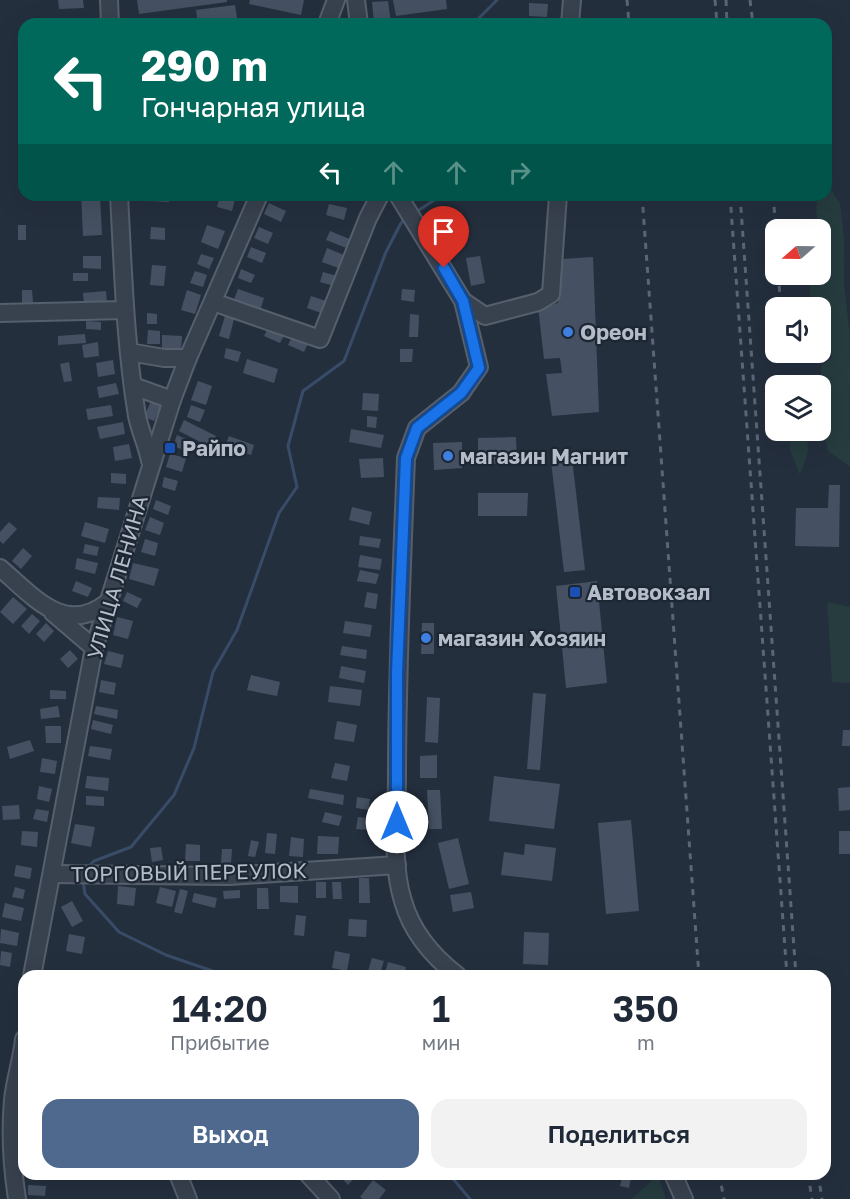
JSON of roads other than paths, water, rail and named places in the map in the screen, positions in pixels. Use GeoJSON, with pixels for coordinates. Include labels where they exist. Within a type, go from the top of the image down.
{"type":"FeatureCollection","features":[{"type":"Feature","properties":{"kind":"street"},"geometry":{"type":"LineString","coordinates":[[109,0],[110,18]]}},
{"type":"Feature","properties":{"kind":"street"},"geometry":{"type":"LineString","coordinates":[[329,18],[336,0]]}},
{"type":"Feature","properties":{"kind":"street"},"geometry":{"type":"LineString","coordinates":[[356,0],[358,18]]}},
{"type":"Feature","properties":{"kind":"street"},"geometry":{"type":"LineString","coordinates":[[570,18],[572,0]]}},
{"type":"Feature","properties":{"kind":"street"},"geometry":{"type":"LineString","coordinates":[[119,201],[129,352],[138,419],[146,440],[150,465]]}},
{"type":"Feature","properties":{"kind":"street","name":"УЛИЦА ЛЕНИНА"},"geometry":{"type":"LineString","coordinates":[[33,970],[94,648],[172,400],[256,201]]}},
{"type":"Feature","properties":{"kind":"street"},"geometry":{"type":"LineString","coordinates":[[213,303],[320,339],[377,201]]}},
{"type":"Feature","properties":{"kind":"street"},"geometry":{"type":"LineString","coordinates":[[402,201],[463,301],[479,368],[461,393],[417,428],[406,458],[397,672],[397,865],[402,900],[415,931],[437,960],[450,970]]}},
{"type":"Feature","properties":{"kind":"street"},"geometry":{"type":"LineString","coordinates":[[463,301],[485,316],[538,302],[551,294],[558,201]]}},
{"type":"Feature","properties":{"kind":"street"},"geometry":{"type":"LineString","coordinates":[[0,313],[125,310]]}},
{"type":"Feature","properties":{"kind":"street"},"geometry":{"type":"LineString","coordinates":[[129,352],[164,358],[188,358]]}},
{"type":"Feature","properties":{"kind":"street"},"geometry":{"type":"LineString","coordinates":[[134,386],[172,400]]}},
{"type":"Feature","properties":{"kind":"street"},"geometry":{"type":"LineString","coordinates":[[0,568],[94,648]]}},
{"type":"Feature","properties":{"kind":"street"},"geometry":{"type":"LineString","coordinates":[[46,607],[71,616],[84,616],[108,602]]}},
{"type":"Feature","properties":{"kind":"street","name":"ТОРГОВЫЙ ПЕРЕУЛОК"},"geometry":{"type":"LineString","coordinates":[[52,874],[228,876],[397,865]]}},
{"type":"Feature","properties":{"kind":"street"},"geometry":{"type":"LineString","coordinates":[[17,1199],[11,1163],[6,1099],[18,1071]]}},
{"type":"Feature","properties":{"kind":"street"},"geometry":{"type":"LineString","coordinates":[[6,1099],[18,1089]]}},
{"type":"Feature","properties":{"kind":"street"},"geometry":{"type":"LineString","coordinates":[[180,1180],[188,1199]]}},
{"type":"Feature","properties":{"kind":"street"},"geometry":{"type":"LineString","coordinates":[[314,1180],[331,1199]]}},
{"type":"Feature","properties":{"kind":"street"},"geometry":{"type":"LineString","coordinates":[[676,1180],[684,1199]]}},
{"type":"Feature","properties":{"kind":"waterway"},"geometry":{"type":"LineString","coordinates":[[479,18],[497,0]]}},
{"type":"Feature","properties":{"kind":"waterway"},"geometry":{"type":"LineString","coordinates":[[416,212],[433,201]]}},
{"type":"Feature","properties":{"kind":"waterway"},"geometry":{"type":"LineString","coordinates":[[87,868],[94,861],[131,847],[174,795],[194,748],[213,672],[237,630],[279,513],[297,487],[288,446],[303,391],[344,361],[386,252],[405,219]]}},
{"type":"Feature","properties":{"kind":"waterway"},"geometry":{"type":"LineString","coordinates":[[83,880],[85,894],[119,932],[166,955],[210,970]]}},
{"type":"Feature","properties":{"kind":"waterway"},"geometry":{"type":"LineString","coordinates":[[454,1180],[470,1199]]}},
{"type":"Feature","properties":{"kind":"railway"},"geometry":{"type":"LineString","coordinates":[[627,0],[628,18]]}},
{"type":"Feature","properties":{"kind":"railway"},"geometry":{"type":"LineString","coordinates":[[715,0],[716,18]]}},
{"type":"Feature","properties":{"kind":"railway"},"geometry":{"type":"LineString","coordinates":[[726,0],[727,18]]}},
{"type":"Feature","properties":{"kind":"railway"},"geometry":{"type":"LineString","coordinates":[[750,0],[752,18]]}},
{"type":"Feature","properties":{"kind":"railway"},"geometry":{"type":"LineString","coordinates":[[642,201],[699,970]]}},
{"type":"Feature","properties":{"kind":"railway"},"geometry":{"type":"LineString","coordinates":[[730,201],[787,970]]}},
{"type":"Feature","properties":{"kind":"railway"},"geometry":{"type":"LineString","coordinates":[[740,201],[796,970]]}},
{"type":"Feature","properties":{"kind":"railway"},"geometry":{"type":"LineString","coordinates":[[774,201],[775,219]]}},
{"type":"Feature","properties":{"kind":"railway"},"geometry":{"type":"LineString","coordinates":[[779,285],[780,295]]}},
{"type":"Feature","properties":{"kind":"railway"},"geometry":{"type":"LineString","coordinates":[[720,1180],[724,1199]]}},
{"type":"Feature","properties":{"kind":"railway"},"geometry":{"type":"LineString","coordinates":[[809,1180],[812,1199]]}},
{"type":"Feature","properties":{"kind":"railway"},"geometry":{"type":"LineString","coordinates":[[819,1180],[822,1199]]}},
{"type":"Feature","properties":{"kind":"place","name":"Ореон"},"geometry":{"type":"Point","coordinates":[568,332]}},
{"type":"Feature","properties":{"kind":"place","name":"Райпо"},"geometry":{"type":"Point","coordinates":[170,448]}},
{"type":"Feature","properties":{"kind":"place","name":"магазин Магнит"},"geometry":{"type":"Point","coordinates":[448,456]}},
{"type":"Feature","properties":{"kind":"place","name":"Автовокзал"},"geometry":{"type":"Point","coordinates":[575,592]}},
{"type":"Feature","properties":{"kind":"place","name":"магазин Хозяин"},"geometry":{"type":"Point","coordinates":[426,638]}}]}
